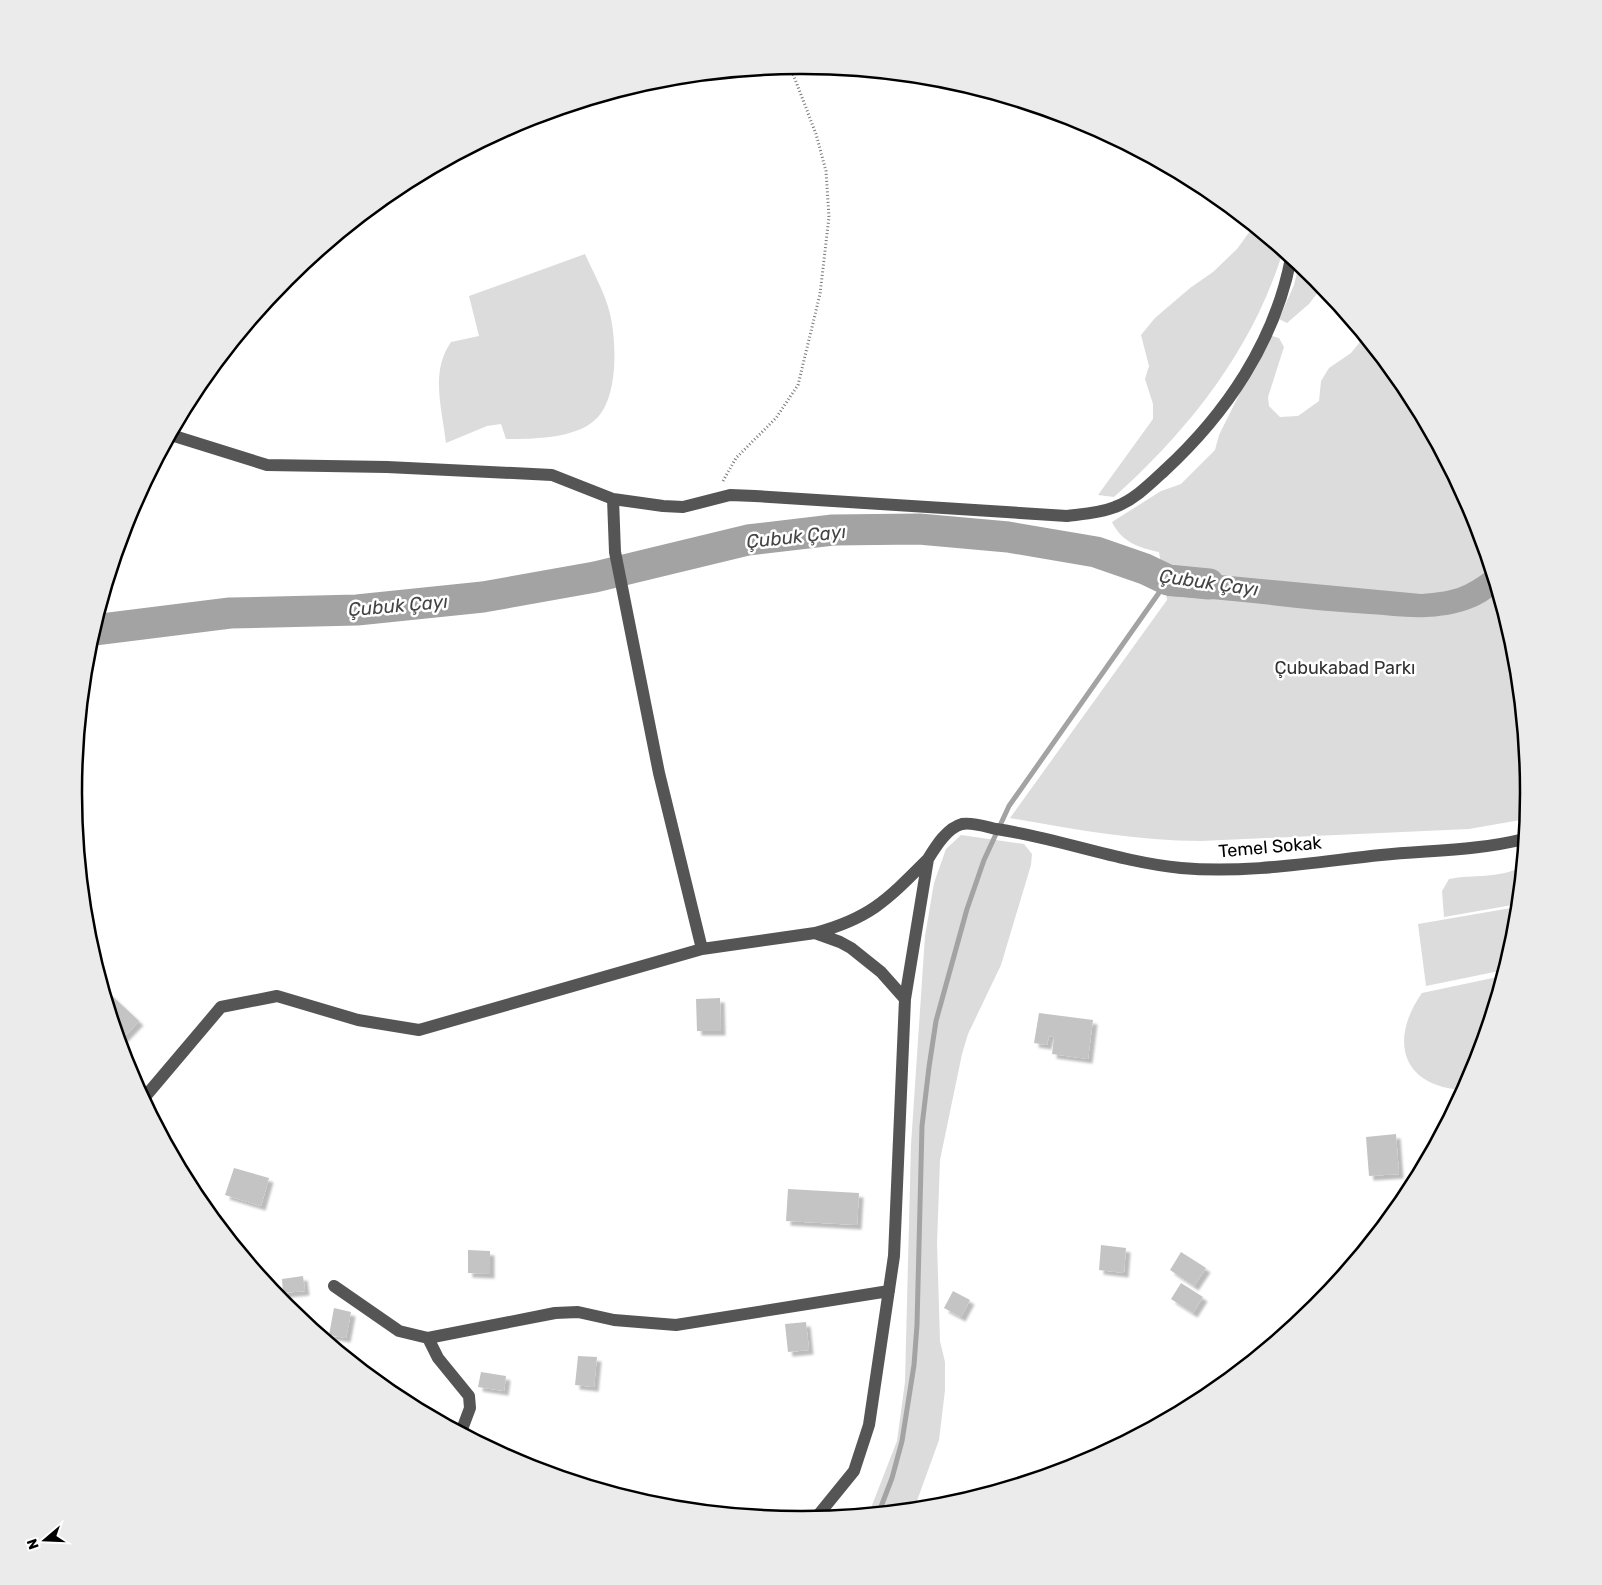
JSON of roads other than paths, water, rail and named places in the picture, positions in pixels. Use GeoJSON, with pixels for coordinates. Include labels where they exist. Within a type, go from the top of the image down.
{"type":"FeatureCollection","features":[{"type":"Feature","properties":{"kind":"street"},"geometry":{"type":"LineString","coordinates":[[177,437],[267,464],[387,466],[552,475],[613,499],[683,506],[730,495],[1067,516],[1088,514],[1117,506],[1148,486],[1190,447],[1224,408],[1241,382],[1277,307],[1289,265]]}},
{"type":"Feature","properties":{"kind":"street"},"geometry":{"type":"LineString","coordinates":[[613,499],[615,552],[623,593],[659,773],[702,949]]}},
{"type":"Feature","properties":{"kind":"street","name":"Temel Sokak"},"geometry":{"type":"LineString","coordinates":[[928,859],[934,848],[951,830],[965,824],[1022,833],[1167,866],[1209,870],[1236,870],[1395,854],[1474,849],[1518,840]]}},
{"type":"Feature","properties":{"kind":"street"},"geometry":{"type":"LineString","coordinates":[[148,1093],[221,1007],[277,996],[358,1020],[419,1030],[702,949],[815,933],[845,925],[874,910],[928,859]]}},
{"type":"Feature","properties":{"kind":"street"},"geometry":{"type":"LineString","coordinates":[[822,1511],[854,1471],[868,1425],[894,1256],[905,999],[928,859]]}},
{"type":"Feature","properties":{"kind":"street"},"geometry":{"type":"LineString","coordinates":[[815,933],[851,948],[881,972],[905,999]]}},
{"type":"Feature","properties":{"kind":"street"},"geometry":{"type":"LineString","coordinates":[[334,1286],[399,1332],[428,1338],[555,1312],[578,1312],[614,1320],[676,1325],[888,1291]]}},
{"type":"Feature","properties":{"kind":"street"},"geometry":{"type":"LineString","coordinates":[[428,1338],[438,1358],[469,1396],[470,1408],[463,1426]]}},
{"type":"Feature","properties":{"kind":"water"},"geometry":{"type":"Polygon","coordinates":[[[1167,570],[1421,594],[1458,588],[1485,572],[1492,597],[1464,611],[1435,616],[1412,617],[1344,612],[1167,596],[1167,570]]]}},
{"type":"Feature","properties":{"kind":"waterway","name":"Çubuk Çayı"},"geometry":{"type":"LineString","coordinates":[[101,629],[230,613],[357,610],[483,597],[595,577],[748,540],[833,530],[919,529],[1008,537],[1096,552],[1145,569],[1168,580],[1209,584]]}},
{"type":"Feature","properties":{"kind":"waterway"},"geometry":{"type":"LineString","coordinates":[[881,1506],[892,1478],[902,1441],[914,1365],[917,1325],[922,1126],[929,1067],[936,1021],[967,909],[984,860],[1009,806],[1168,580]]}},
{"type":"Feature","properties":{"kind":"park label","name":"Çubukabad Parkı"},"geometry":{"type":"Point","coordinates":[1345,668]}}]}
